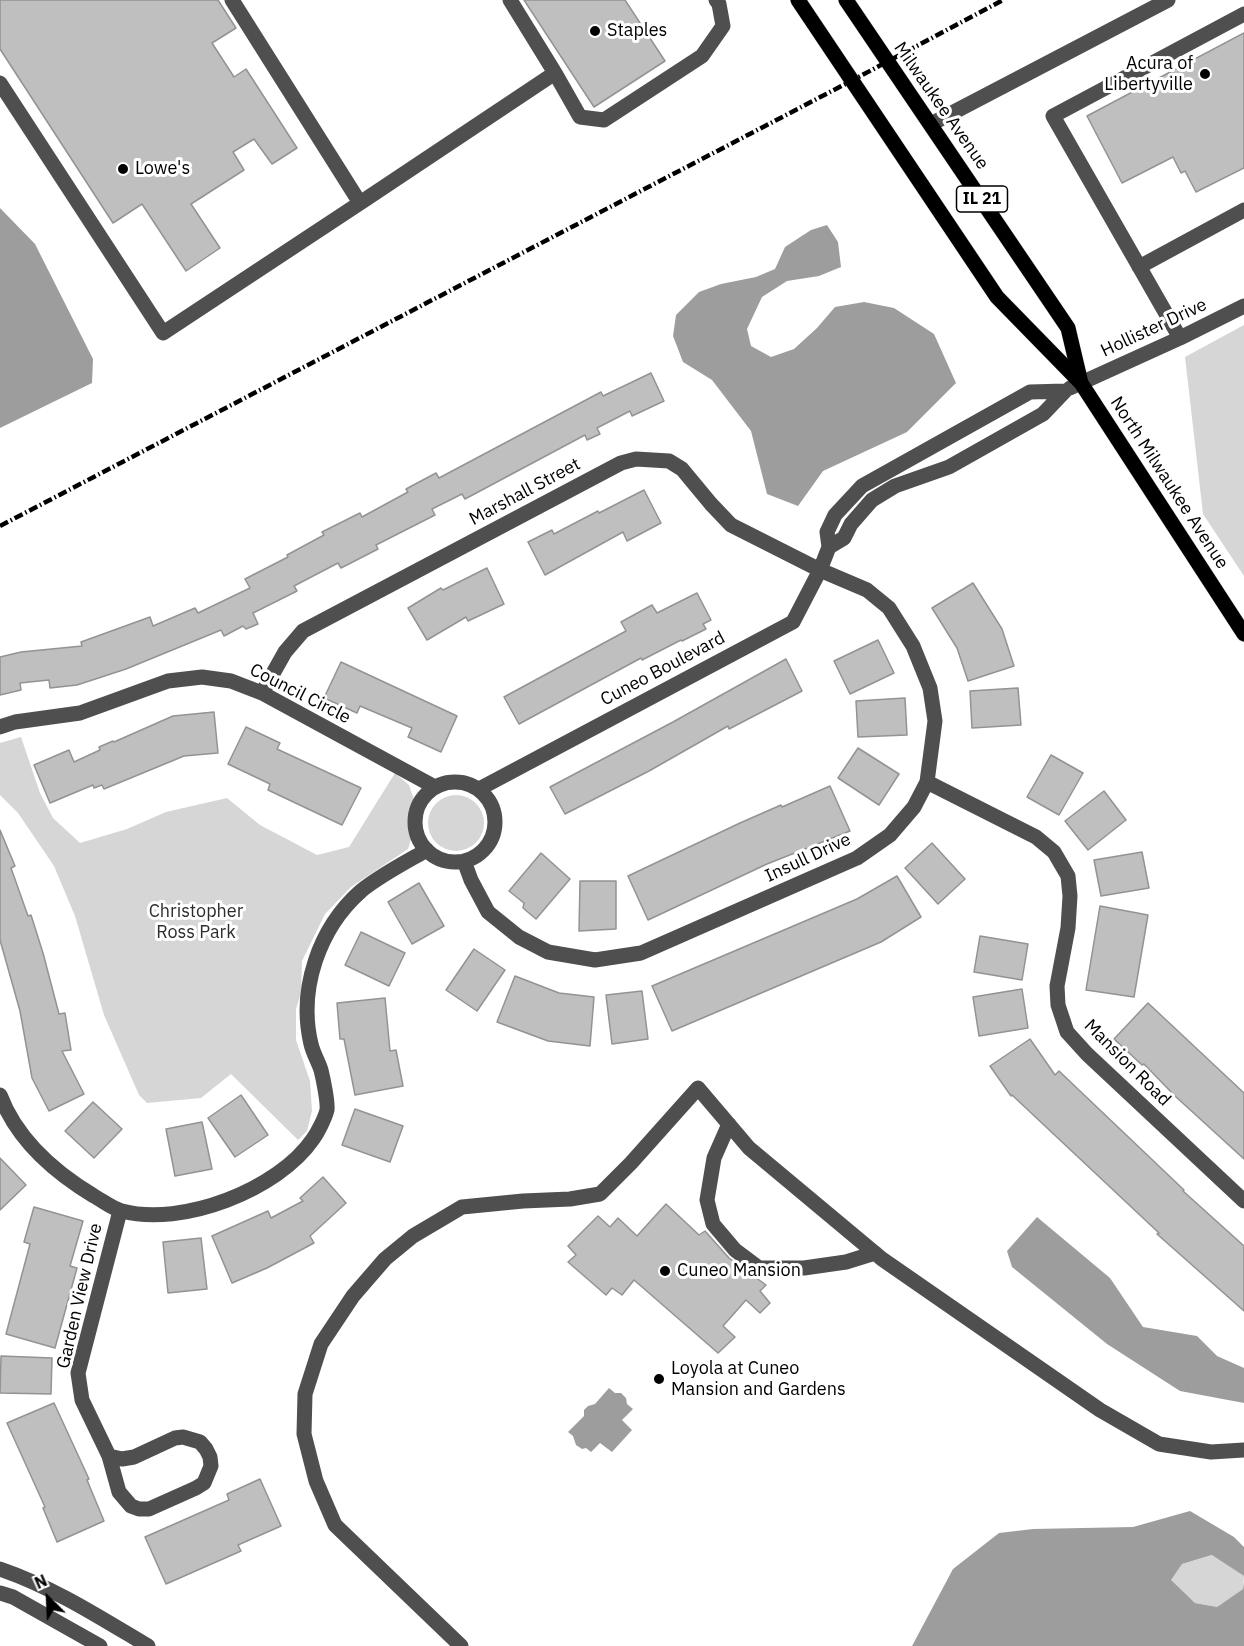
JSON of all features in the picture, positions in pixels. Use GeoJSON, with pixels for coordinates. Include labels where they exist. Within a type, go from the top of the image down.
{"type":"FeatureCollection","features":[{"type":"Feature","properties":{"kind":"main road","name":"IL 21"},"geometry":{"type":"LineString","coordinates":[[798,0],[997,297],[1081,383]]}},
{"type":"Feature","properties":{"kind":"main road","name":"Milwaukee Avenue"},"geometry":{"type":"LineString","coordinates":[[846,0],[1068,328],[1081,383]]}},
{"type":"Feature","properties":{"kind":"main road","name":"North Milwaukee Avenue"},"geometry":{"type":"LineString","coordinates":[[1081,383],[1244,634]]}},
{"type":"Feature","properties":{"kind":"street"},"geometry":{"type":"LineString","coordinates":[[232,0],[360,203]]}},
{"type":"Feature","properties":{"kind":"street"},"geometry":{"type":"LineString","coordinates":[[510,0],[580,117],[604,120],[702,56],[723,26],[719,4],[716,0]]}},
{"type":"Feature","properties":{"kind":"street"},"geometry":{"type":"LineString","coordinates":[[931,124],[1168,0]]}},
{"type":"Feature","properties":{"kind":"street"},"geometry":{"type":"LineString","coordinates":[[1180,338],[1053,116],[1244,14]]}},
{"type":"Feature","properties":{"kind":"street"},"geometry":{"type":"LineString","coordinates":[[0,83],[163,333],[555,73]]}},
{"type":"Feature","properties":{"kind":"street"},"geometry":{"type":"LineString","coordinates":[[1139,267],[1244,210]]}},
{"type":"Feature","properties":{"kind":"street","name":"Hollister Drive"},"geometry":{"type":"LineString","coordinates":[[1081,383],[1244,306]]}},
{"type":"Feature","properties":{"kind":"street","name":"Cuneo Boulevard"},"geometry":{"type":"LineString","coordinates":[[479,789],[793,622],[829,548],[827,532],[835,515],[862,486],[1030,392],[1065,390],[1081,383]]}},
{"type":"Feature","properties":{"kind":"street","name":"Cuneo Boulevard"},"geometry":{"type":"LineString","coordinates":[[829,548],[844,538],[851,525],[872,500],[896,486],[949,467],[1042,414],[1065,390]]}},
{"type":"Feature","properties":{"kind":"street","name":"Marshall Street"},"geometry":{"type":"LineString","coordinates":[[262,693],[285,652],[303,631],[621,463],[636,459],[669,462],[682,469],[731,525],[820,570]]}},
{"type":"Feature","properties":{"kind":"street"},"geometry":{"type":"LineString","coordinates":[[908,460],[918,478]]}},
{"type":"Feature","properties":{"kind":"street","name":"Insull Drive"},"geometry":{"type":"LineString","coordinates":[[464,861],[488,912],[519,937],[548,952],[595,960],[641,953],[857,858],[890,835],[914,807],[927,782],[935,721],[930,688],[913,646],[889,608],[867,590],[820,570]]}},
{"type":"Feature","properties":{"kind":"street","name":"Council Circle"},"geometry":{"type":"LineString","coordinates":[[0,728],[15,722],[80,713],[168,681],[202,677],[231,681],[262,693],[435,787]]}},
{"type":"Feature","properties":{"kind":"street","name":"Mansion Road"},"geometry":{"type":"LineString","coordinates":[[927,782],[1036,837],[1054,852],[1068,876],[1070,896],[1068,928],[1057,986],[1058,1005],[1067,1032],[1087,1054],[1244,1201]]}},
{"type":"Feature","properties":{"kind":"street"},"geometry":{"type":"LineString","coordinates":[[446,783],[469,784],[479,789],[493,807],[496,818],[495,830],[484,850],[464,861],[444,861],[427,850],[419,841],[416,829],[415,817],[422,800],[435,787],[446,783]]}},
{"type":"Feature","properties":{"kind":"street"},"geometry":{"type":"LineString","coordinates":[[0,1095],[5,1109],[32,1149],[70,1182],[120,1211],[166,1215],[224,1201],[259,1185],[291,1163],[314,1138],[327,1109],[321,1070],[311,1044],[308,1018],[313,967],[337,916],[362,890],[427,850]]}},
{"type":"Feature","properties":{"kind":"street"},"geometry":{"type":"LineString","coordinates":[[461,1646],[335,1525],[316,1481],[304,1434],[305,1394],[321,1344],[353,1296],[385,1259],[413,1236],[462,1208],[523,1201],[570,1199],[600,1194],[698,1088],[749,1148],[875,1253],[1100,1410],[1160,1444],[1211,1452],[1244,1450]]}},
{"type":"Feature","properties":{"kind":"street"},"geometry":{"type":"LineString","coordinates":[[729,1124],[714,1158],[707,1200],[712,1224],[735,1250],[759,1268],[804,1268],[846,1262],[875,1253]]}},
{"type":"Feature","properties":{"kind":"street","name":"Garden View Drive"},"geometry":{"type":"LineString","coordinates":[[109,1456],[122,1459],[134,1457],[175,1438],[183,1437],[200,1442],[210,1457],[211,1466],[204,1483],[196,1488],[155,1506],[139,1509],[131,1506],[119,1492],[109,1456],[82,1400],[78,1373],[120,1211]]}},
{"type":"Feature","properties":{"kind":"street"},"geometry":{"type":"LineString","coordinates":[[0,1569],[20,1576],[85,1609],[148,1646]]}},
{"type":"Feature","properties":{"kind":"street"},"geometry":{"type":"LineString","coordinates":[[0,1593],[14,1597],[100,1646]]}},
{"type":"Feature","properties":{"kind":"green space"},"geometry":{"type":"Polygon","coordinates":[[[1244,325],[1244,576],[1203,514],[1185,357],[1244,325]]]}},
{"type":"Feature","properties":{"kind":"green space","name":"Christopher Ross Park"},"geometry":{"type":"Polygon","coordinates":[[[21,737],[40,793],[53,818],[80,843],[127,829],[166,812],[227,798],[260,825],[317,855],[349,847],[395,773],[409,785],[416,805],[408,849],[351,887],[325,914],[302,961],[301,993],[296,1009],[296,1040],[310,1081],[312,1111],[307,1131],[298,1140],[231,1074],[201,1098],[147,1103],[139,1095],[104,1015],[75,916],[54,866],[18,813],[0,795],[0,743],[21,737]]]}},
{"type":"Feature","properties":{"kind":"green space"},"geometry":{"type":"Polygon","coordinates":[[[451,795],[461,795],[476,803],[482,812],[484,823],[482,834],[476,843],[461,851],[451,851],[440,846],[433,839],[428,828],[428,818],[433,807],[440,800],[451,795]]]}},
{"type":"Feature","properties":{"kind":"green space"},"geometry":{"type":"Polygon","coordinates":[[[1213,1555],[1244,1576],[1243,1589],[1217,1607],[1195,1603],[1170,1580],[1182,1564],[1213,1555]]]}},
{"type":"Feature","properties":{"kind":"shaded area"},"geometry":{"type":"Polygon","coordinates":[[[0,208],[35,244],[93,359],[92,383],[0,428],[0,208]]]}},
{"type":"Feature","properties":{"kind":"shaded area"},"geometry":{"type":"Polygon","coordinates":[[[827,225],[838,242],[841,267],[819,276],[787,281],[762,297],[747,329],[751,346],[771,357],[794,349],[835,307],[864,302],[894,308],[934,334],[956,383],[907,432],[823,471],[798,506],[767,494],[751,431],[712,380],[683,362],[673,336],[676,315],[699,292],[721,284],[756,277],[775,269],[785,247],[811,230],[827,225]]]}},
{"type":"Feature","properties":{"kind":"shaded area"},"geometry":{"type":"Polygon","coordinates":[[[1037,1217],[1110,1278],[1143,1327],[1197,1336],[1217,1356],[1244,1368],[1244,1403],[1180,1391],[1107,1344],[1012,1267],[1007,1251],[1037,1217]]]}},
{"type":"Feature","properties":{"kind":"shaded area"},"geometry":{"type":"Polygon","coordinates":[[[609,1388],[615,1393],[621,1393],[633,1409],[622,1420],[632,1430],[612,1452],[600,1443],[591,1452],[586,1448],[582,1449],[576,1445],[573,1436],[568,1432],[584,1416],[584,1410],[595,1404],[609,1388]]]}},
{"type":"Feature","properties":{"kind":"shaded area"},"geometry":{"type":"Polygon","coordinates":[[[1190,1511],[1234,1537],[1244,1547],[1244,1576],[1212,1555],[1182,1564],[1171,1580],[1195,1603],[1217,1607],[1243,1589],[1244,1582],[1244,1646],[912,1646],[953,1569],[999,1533],[1033,1529],[1133,1527],[1190,1511]]]}},
{"type":"Feature","properties":{"kind":"building","name":"Lowe's"},"geometry":{"type":"Polygon","coordinates":[[[0,0],[218,0],[236,28],[212,43],[234,77],[246,69],[297,148],[272,164],[254,139],[233,152],[244,170],[191,204],[220,248],[186,271],[142,204],[113,223],[0,49],[0,0]]]}},
{"type":"Feature","properties":{"kind":"building","name":"Staples"},"geometry":{"type":"Polygon","coordinates":[[[524,0],[625,0],[665,61],[594,107],[524,0]]]}},
{"type":"Feature","properties":{"kind":"building","name":"Acura of Libertyville"},"geometry":{"type":"Polygon","coordinates":[[[1244,33],[1244,168],[1196,192],[1185,171],[1181,173],[1173,157],[1122,183],[1087,116],[1244,33]]]}},
{"type":"Feature","properties":{"kind":"building"},"geometry":{"type":"Polygon","coordinates":[[[651,373],[664,401],[632,416],[630,411],[597,428],[600,434],[587,440],[585,435],[465,499],[462,494],[432,509],[435,515],[376,545],[378,549],[341,568],[338,563],[294,586],[297,591],[253,613],[258,624],[246,629],[243,626],[224,636],[221,630],[126,669],[77,685],[50,688],[49,680],[20,683],[21,690],[0,695],[0,657],[21,652],[82,646],[81,642],[150,617],[153,626],[195,608],[198,613],[250,588],[245,579],[288,557],[287,555],[324,535],[322,532],[360,513],[362,517],[408,492],[406,489],[436,473],[439,478],[601,392],[603,396],[651,373]]]}},
{"type":"Feature","properties":{"kind":"building"},"geometry":{"type":"Polygon","coordinates":[[[644,490],[661,523],[627,541],[623,532],[545,575],[528,542],[552,530],[554,534],[644,490]]]}},
{"type":"Feature","properties":{"kind":"building"},"geometry":{"type":"Polygon","coordinates":[[[487,568],[504,604],[468,621],[466,617],[427,640],[408,608],[441,588],[443,590],[487,568]]]}},
{"type":"Feature","properties":{"kind":"building"},"geometry":{"type":"Polygon","coordinates":[[[973,583],[1002,629],[1014,666],[968,681],[957,648],[932,608],[973,583]]]}},
{"type":"Feature","properties":{"kind":"building"},"geometry":{"type":"Polygon","coordinates":[[[697,593],[711,620],[703,624],[706,629],[642,660],[641,658],[519,724],[504,697],[626,631],[621,622],[652,605],[657,613],[697,593]]]}},
{"type":"Feature","properties":{"kind":"building"},"geometry":{"type":"Polygon","coordinates":[[[878,640],[894,673],[850,694],[834,661],[878,640]]]}},
{"type":"Feature","properties":{"kind":"building"},"geometry":{"type":"Polygon","coordinates":[[[786,659],[802,691],[729,729],[728,726],[649,771],[565,814],[550,787],[786,659]]]}},
{"type":"Feature","properties":{"kind":"building"},"geometry":{"type":"Polygon","coordinates":[[[341,662],[457,716],[441,752],[408,737],[412,728],[360,706],[357,713],[324,698],[341,662]]]}},
{"type":"Feature","properties":{"kind":"building"},"geometry":{"type":"Polygon","coordinates":[[[1018,688],[1021,725],[972,728],[970,691],[1018,688]]]}},
{"type":"Feature","properties":{"kind":"building"},"geometry":{"type":"Polygon","coordinates":[[[905,698],[907,735],[858,737],[856,701],[905,698]]]}},
{"type":"Feature","properties":{"kind":"building"},"geometry":{"type":"Polygon","coordinates":[[[214,712],[218,753],[184,756],[104,789],[102,785],[94,788],[93,785],[50,803],[34,765],[69,750],[74,762],[100,750],[99,747],[173,716],[214,712]]]}},
{"type":"Feature","properties":{"kind":"building"},"geometry":{"type":"Polygon","coordinates":[[[246,727],[280,743],[277,749],[361,788],[342,825],[268,790],[270,784],[228,764],[246,727]]]}},
{"type":"Feature","properties":{"kind":"building"},"geometry":{"type":"Polygon","coordinates":[[[858,748],[899,774],[879,805],[838,778],[858,748]]]}},
{"type":"Feature","properties":{"kind":"building"},"geometry":{"type":"Polygon","coordinates":[[[1051,755],[1083,773],[1059,815],[1027,797],[1051,755]]]}},
{"type":"Feature","properties":{"kind":"building"},"geometry":{"type":"Polygon","coordinates":[[[830,786],[850,831],[767,864],[648,920],[628,876],[740,823],[830,786]]]}},
{"type":"Feature","properties":{"kind":"building"},"geometry":{"type":"Polygon","coordinates":[[[1104,791],[1126,820],[1088,850],[1065,821],[1104,791]]]}},
{"type":"Feature","properties":{"kind":"building"},"geometry":{"type":"Polygon","coordinates":[[[0,830],[15,866],[11,868],[28,916],[31,915],[59,1014],[65,1013],[71,1050],[62,1051],[84,1094],[49,1111],[32,1078],[20,1011],[0,940],[0,830]]]}},
{"type":"Feature","properties":{"kind":"building"},"geometry":{"type":"Polygon","coordinates":[[[932,843],[965,879],[938,904],[905,868],[932,843]]]}},
{"type":"Feature","properties":{"kind":"building"},"geometry":{"type":"Polygon","coordinates":[[[1142,852],[1149,888],[1101,896],[1094,860],[1142,852]]]}},
{"type":"Feature","properties":{"kind":"building"},"geometry":{"type":"Polygon","coordinates":[[[541,853],[570,879],[536,919],[523,908],[524,903],[509,891],[541,853]]]}},
{"type":"Feature","properties":{"kind":"building"},"geometry":{"type":"Polygon","coordinates":[[[897,876],[921,917],[881,942],[672,1031],[652,986],[857,899],[897,876]]]}},
{"type":"Feature","properties":{"kind":"building"},"geometry":{"type":"Polygon","coordinates":[[[580,881],[616,881],[616,929],[579,931],[580,881]]]}},
{"type":"Feature","properties":{"kind":"building"},"geometry":{"type":"Polygon","coordinates":[[[419,883],[444,926],[412,944],[388,902],[419,883]]]}},
{"type":"Feature","properties":{"kind":"building"},"geometry":{"type":"Polygon","coordinates":[[[1100,906],[1148,915],[1134,997],[1086,990],[1100,906]]]}},
{"type":"Feature","properties":{"kind":"building"},"geometry":{"type":"Polygon","coordinates":[[[361,932],[405,953],[389,986],[345,965],[361,932]]]}},
{"type":"Feature","properties":{"kind":"building"},"geometry":{"type":"Polygon","coordinates":[[[980,936],[1028,944],[1022,980],[974,972],[980,936]]]}},
{"type":"Feature","properties":{"kind":"building"},"geometry":{"type":"Polygon","coordinates":[[[474,949],[505,970],[477,1011],[446,990],[474,949]]]}},
{"type":"Feature","properties":{"kind":"building"},"geometry":{"type":"Polygon","coordinates":[[[515,976],[559,993],[594,997],[590,1046],[548,1041],[497,1022],[515,976]]]}},
{"type":"Feature","properties":{"kind":"building"},"geometry":{"type":"Polygon","coordinates":[[[1022,989],[1028,1028],[979,1036],[973,997],[1022,989]]]}},
{"type":"Feature","properties":{"kind":"building"},"geometry":{"type":"Polygon","coordinates":[[[642,991],[648,1039],[612,1044],[606,995],[642,991]]]}},
{"type":"Feature","properties":{"kind":"building"},"geometry":{"type":"Polygon","coordinates":[[[385,998],[390,1051],[396,1050],[403,1086],[355,1095],[344,1039],[340,1039],[337,1003],[385,998]]]}},
{"type":"Feature","properties":{"kind":"building"},"geometry":{"type":"Polygon","coordinates":[[[1148,1003],[1244,1093],[1244,1159],[1175,1096],[1144,1064],[1142,1065],[1114,1039],[1148,1003]]]}},
{"type":"Feature","properties":{"kind":"building"},"geometry":{"type":"Polygon","coordinates":[[[1030,1039],[1055,1075],[1059,1071],[1183,1191],[1244,1246],[1244,1311],[1157,1234],[1159,1233],[1011,1096],[990,1066],[1030,1039]]]}},
{"type":"Feature","properties":{"kind":"building"},"geometry":{"type":"Polygon","coordinates":[[[241,1095],[268,1135],[235,1157],[208,1118],[241,1095]]]}},
{"type":"Feature","properties":{"kind":"building"},"geometry":{"type":"Polygon","coordinates":[[[93,1102],[122,1129],[94,1158],[65,1131],[93,1102]]]}},
{"type":"Feature","properties":{"kind":"building"},"geometry":{"type":"Polygon","coordinates":[[[355,1109],[403,1126],[390,1162],[342,1145],[355,1109]]]}},
{"type":"Feature","properties":{"kind":"building"},"geometry":{"type":"Polygon","coordinates":[[[202,1122],[212,1169],[175,1176],[166,1129],[202,1122]]]}},
{"type":"Feature","properties":{"kind":"building"},"geometry":{"type":"Polygon","coordinates":[[[0,1158],[26,1185],[0,1210],[0,1158]]]}},
{"type":"Feature","properties":{"kind":"building"},"geometry":{"type":"Polygon","coordinates":[[[323,1177],[346,1203],[310,1236],[314,1243],[267,1268],[232,1283],[212,1236],[268,1211],[271,1218],[303,1201],[300,1198],[323,1177]]]}},
{"type":"Feature","properties":{"kind":"building","name":"Cuneo Mansion"},"geometry":{"type":"Polygon","coordinates":[[[666,1204],[699,1235],[705,1231],[729,1258],[766,1285],[760,1291],[770,1303],[760,1313],[746,1300],[723,1326],[735,1337],[718,1353],[634,1280],[622,1295],[612,1288],[606,1295],[568,1262],[576,1255],[568,1246],[598,1216],[610,1227],[618,1218],[637,1236],[666,1204]]]}},
{"type":"Feature","properties":{"kind":"building"},"geometry":{"type":"Polygon","coordinates":[[[34,1207],[83,1221],[70,1266],[77,1268],[55,1348],[6,1334],[30,1244],[24,1242],[34,1207]]]}},
{"type":"Feature","properties":{"kind":"building"},"geometry":{"type":"Polygon","coordinates":[[[201,1238],[207,1289],[168,1293],[163,1242],[201,1238]]]}},
{"type":"Feature","properties":{"kind":"building"},"geometry":{"type":"Polygon","coordinates":[[[1,1356],[52,1358],[51,1394],[0,1393],[1,1356]]]}},
{"type":"Feature","properties":{"kind":"building"},"geometry":{"type":"Polygon","coordinates":[[[54,1403],[89,1479],[87,1480],[104,1521],[57,1542],[43,1508],[45,1507],[7,1423],[54,1403]]]}},
{"type":"Feature","properties":{"kind":"building"},"geometry":{"type":"Polygon","coordinates":[[[260,1479],[281,1526],[238,1545],[241,1551],[166,1584],[145,1537],[229,1500],[227,1494],[260,1479]]]}},
{"type":"Feature","properties":{"kind":"railway"},"geometry":{"type":"LineString","coordinates":[[0,526],[1003,0]]}},
{"type":"Feature","properties":{"kind":"place","name":"Staples"},"geometry":{"type":"Point","coordinates":[595,31]}},
{"type":"Feature","properties":{"kind":"place","name":"Acura of Libertyville"},"geometry":{"type":"Point","coordinates":[1205,74]}},
{"type":"Feature","properties":{"kind":"place","name":"Lowe's"},"geometry":{"type":"Point","coordinates":[123,169]}},
{"type":"Feature","properties":{"kind":"place","name":"Cuneo Mansion"},"geometry":{"type":"Point","coordinates":[665,1271]}},
{"type":"Feature","properties":{"kind":"place","name":"Loyola at Cuneo Mansion and Gardens"},"geometry":{"type":"Point","coordinates":[659,1379]}}]}
